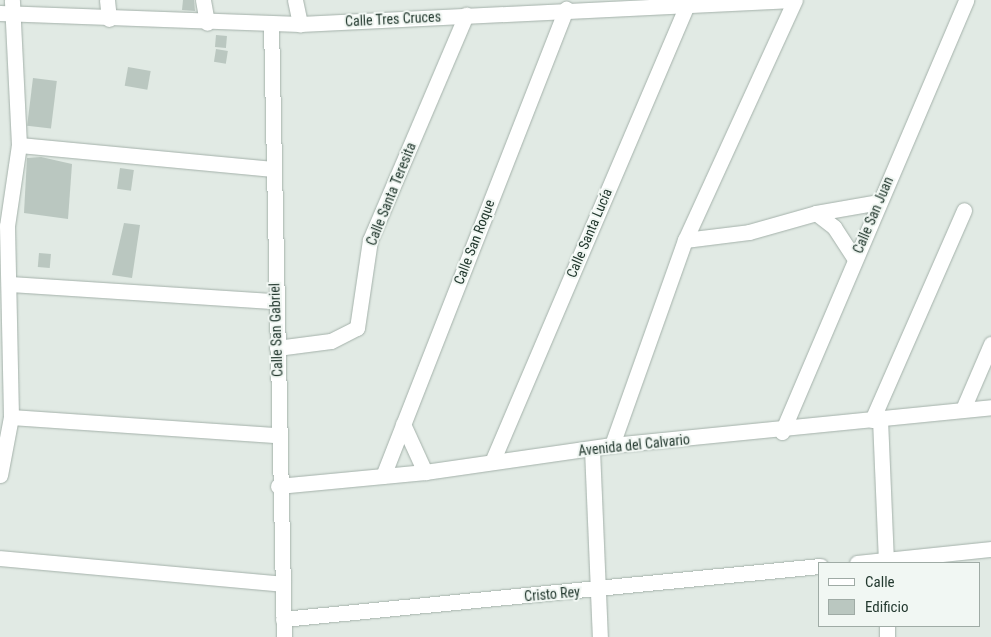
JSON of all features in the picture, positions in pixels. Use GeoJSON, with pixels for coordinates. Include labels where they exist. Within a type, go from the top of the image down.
{"type":"FeatureCollection","features":[{"type":"Feature","properties":{"kind":"street"},"geometry":{"type":"LineString","coordinates":[[107,0],[109,19]]}},
{"type":"Feature","properties":{"kind":"street"},"geometry":{"type":"LineString","coordinates":[[203,0],[207,23]]}},
{"type":"Feature","properties":{"kind":"street"},"geometry":{"type":"LineString","coordinates":[[295,0],[300,24]]}},
{"type":"Feature","properties":{"kind":"street","name":"Calle Tres Cruces"},"geometry":{"type":"LineString","coordinates":[[9,9],[109,19],[300,24],[466,16],[566,9],[589,4],[688,4],[787,0]]}},
{"type":"Feature","properties":{"kind":"street"},"geometry":{"type":"LineString","coordinates":[[612,445],[685,240],[795,0]]}},
{"type":"Feature","properties":{"kind":"street","name":"Calle San Juan"},"geometry":{"type":"LineString","coordinates":[[782,432],[854,258],[966,0]]}},
{"type":"Feature","properties":{"kind":"street","name":"Calle Santa Lucía"},"geometry":{"type":"LineString","coordinates":[[492,462],[688,4]]}},
{"type":"Feature","properties":{"kind":"street"},"geometry":{"type":"LineString","coordinates":[[0,474],[11,417],[10,284],[7,226],[19,145],[9,9]]}},
{"type":"Feature","properties":{"kind":"street","name":"Calle San Roque"},"geometry":{"type":"LineString","coordinates":[[383,476],[566,9]]}},
{"type":"Feature","properties":{"kind":"street","name":"Calle Santa Teresita"},"geometry":{"type":"LineString","coordinates":[[277,348],[331,341],[357,328],[370,240],[466,16]]}},
{"type":"Feature","properties":{"kind":"street","name":"Calle San Gabriel"},"geometry":{"type":"LineString","coordinates":[[271,24],[271,169],[277,348],[278,486],[284,637]]}},
{"type":"Feature","properties":{"kind":"street"},"geometry":{"type":"LineString","coordinates":[[19,145],[271,169]]}},
{"type":"Feature","properties":{"kind":"street"},"geometry":{"type":"LineString","coordinates":[[685,240],[749,232],[816,213],[879,202]]}},
{"type":"Feature","properties":{"kind":"street"},"geometry":{"type":"LineString","coordinates":[[964,210],[876,420],[886,562],[991,549]]}},
{"type":"Feature","properties":{"kind":"street"},"geometry":{"type":"LineString","coordinates":[[816,213],[834,227],[854,258]]}},
{"type":"Feature","properties":{"kind":"street"},"geometry":{"type":"LineString","coordinates":[[10,284],[275,301]]}},
{"type":"Feature","properties":{"kind":"street"},"geometry":{"type":"LineString","coordinates":[[963,409],[991,344]]}},
{"type":"Feature","properties":{"kind":"street","name":"Avenida del Calvario"},"geometry":{"type":"LineString","coordinates":[[278,486],[425,472],[612,445],[782,432],[991,407]]}},
{"type":"Feature","properties":{"kind":"street"},"geometry":{"type":"LineString","coordinates":[[11,417],[277,435]]}},
{"type":"Feature","properties":{"kind":"street"},"geometry":{"type":"LineString","coordinates":[[403,424],[425,472]]}},
{"type":"Feature","properties":{"kind":"street"},"geometry":{"type":"LineString","coordinates":[[592,449],[600,637]]}},
{"type":"Feature","properties":{"kind":"street"},"geometry":{"type":"LineString","coordinates":[[0,558],[283,584]]}},
{"type":"Feature","properties":{"kind":"street","name":"Cristo Rey"},"geometry":{"type":"LineString","coordinates":[[283,619],[597,590],[818,566]]}},
{"type":"Feature","properties":{"kind":"building"},"geometry":{"type":"Polygon","coordinates":[[[183,0],[194,0],[195,11],[182,10],[183,0]]]}},
{"type":"Feature","properties":{"kind":"building"},"geometry":{"type":"Polygon","coordinates":[[[216,35],[227,36],[226,48],[215,47],[216,35]]]}},
{"type":"Feature","properties":{"kind":"building"},"geometry":{"type":"Polygon","coordinates":[[[216,49],[228,51],[226,64],[214,62],[216,49]]]}},
{"type":"Feature","properties":{"kind":"building"},"geometry":{"type":"Polygon","coordinates":[[[128,67],[151,71],[147,90],[125,86],[128,67]]]}},
{"type":"Feature","properties":{"kind":"building"},"geometry":{"type":"Polygon","coordinates":[[[33,78],[57,81],[51,129],[27,126],[33,78]]]}},
{"type":"Feature","properties":{"kind":"building"},"geometry":{"type":"Polygon","coordinates":[[[41,157],[72,164],[68,219],[24,213],[27,158],[41,157]]]}},
{"type":"Feature","properties":{"kind":"building"},"geometry":{"type":"Polygon","coordinates":[[[120,168],[134,170],[131,191],[117,189],[120,168]]]}},
{"type":"Feature","properties":{"kind":"building"},"geometry":{"type":"Polygon","coordinates":[[[124,223],[140,225],[132,278],[112,275],[124,223]]]}},
{"type":"Feature","properties":{"kind":"building"},"geometry":{"type":"Polygon","coordinates":[[[39,253],[51,254],[50,268],[38,267],[39,253]]]}}]}
